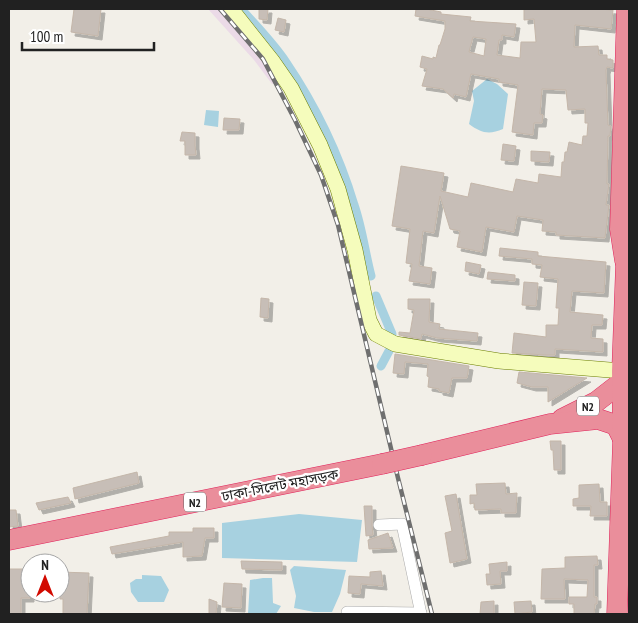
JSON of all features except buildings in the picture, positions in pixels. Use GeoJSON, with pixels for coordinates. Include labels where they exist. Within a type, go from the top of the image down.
{"type":"FeatureCollection","features":[{"type":"Feature","properties":{"kind":"highway"},"geometry":{"type":"LineString","coordinates":[[621,605],[626,437],[625,378],[628,255],[620,229],[627,9]]}},
{"type":"Feature","properties":{"kind":"highway","name":"ঢাকা-সিলেট মহাসড়ক"},"geometry":{"type":"LineString","coordinates":[[550,424],[596,402],[625,378]]}},
{"type":"Feature","properties":{"kind":"highway","name":"ঢাকা-সিলেট মহাসড়ক"},"geometry":{"type":"LineString","coordinates":[[9,540],[382,464],[550,424],[598,419],[609,421],[616,425],[626,437]]}},
{"type":"Feature","properties":{"kind":"street"},"geometry":{"type":"LineString","coordinates":[[231,9],[274,62],[291,88],[320,145],[340,198],[356,250],[369,320],[376,334],[395,344],[498,361],[625,378]]}},
{"type":"Feature","properties":{"kind":"street"},"geometry":{"type":"LineString","coordinates":[[348,612],[421,614],[402,524],[378,525]]}},
{"type":"Feature","properties":{"kind":"shaded area"},"geometry":{"type":"Polygon","coordinates":[[[208,9],[227,9],[281,82],[272,84],[254,60],[208,9]]]}},
{"type":"Feature","properties":{"kind":"water"},"geometry":{"type":"Polygon","coordinates":[[[487,79],[497,84],[508,94],[503,129],[493,132],[481,131],[469,124],[474,101],[472,91],[487,79]]]}},
{"type":"Feature","properties":{"kind":"water"},"geometry":{"type":"Polygon","coordinates":[[[206,110],[219,111],[218,127],[204,125],[206,110]]]}},
{"type":"Feature","properties":{"kind":"water"},"geometry":{"type":"Polygon","coordinates":[[[299,514],[362,520],[357,562],[222,558],[222,523],[299,514]]]}},
{"type":"Feature","properties":{"kind":"water"},"geometry":{"type":"Polygon","coordinates":[[[294,566],[346,570],[340,594],[332,612],[314,612],[294,608],[296,596],[290,570],[294,566]]]}},
{"type":"Feature","properties":{"kind":"water"},"geometry":{"type":"Polygon","coordinates":[[[142,575],[161,576],[169,590],[164,602],[138,602],[131,592],[130,583],[136,579],[142,579],[142,575]]]}},
{"type":"Feature","properties":{"kind":"water"},"geometry":{"type":"Polygon","coordinates":[[[272,578],[273,603],[281,606],[276,614],[248,614],[250,580],[272,578]]]}},
{"type":"Feature","properties":{"kind":"waterway"},"geometry":{"type":"LineString","coordinates":[[241,9],[285,61],[325,131],[348,186],[357,214],[371,276]]}},
{"type":"Feature","properties":{"kind":"waterway"},"geometry":{"type":"LineString","coordinates":[[376,296],[392,334]]}},
{"type":"Feature","properties":{"kind":"waterway"},"geometry":{"type":"LineString","coordinates":[[381,366],[389,351]]}},
{"type":"Feature","properties":{"kind":"railway"},"geometry":{"type":"LineString","coordinates":[[220,9],[263,59],[321,175],[338,225],[432,614]]}}]}
